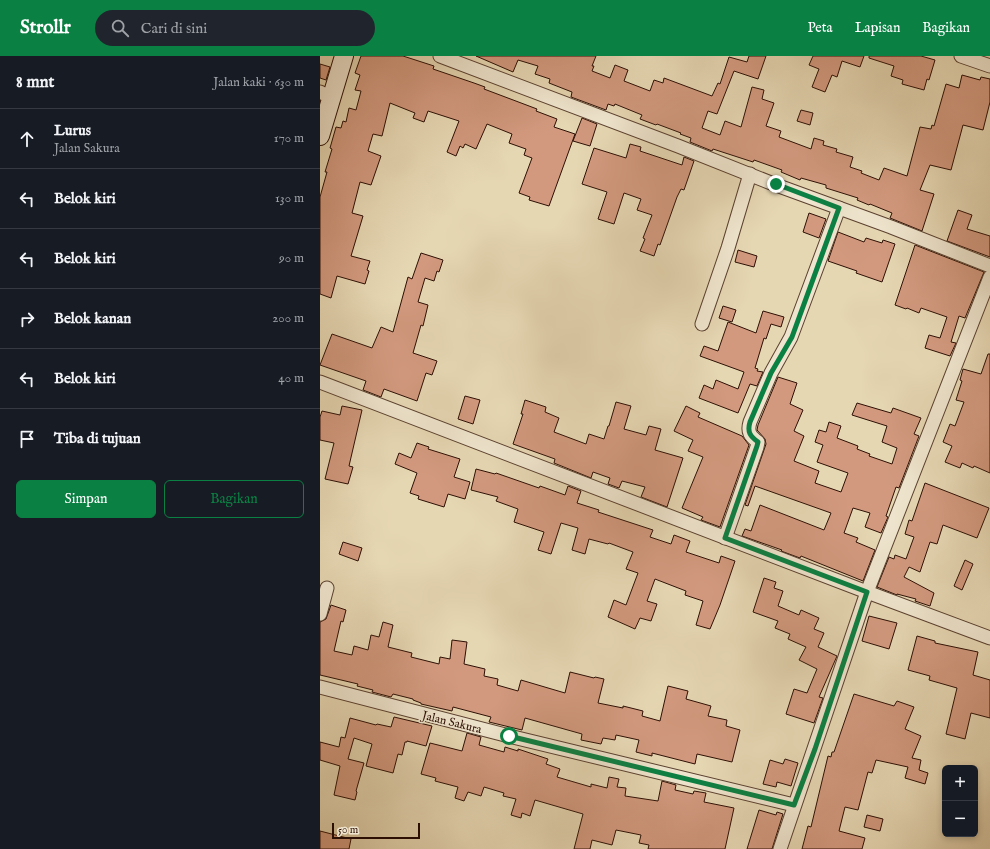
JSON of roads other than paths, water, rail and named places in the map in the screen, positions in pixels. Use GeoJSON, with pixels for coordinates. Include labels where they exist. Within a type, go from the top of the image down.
{"type":"FeatureCollection","features":[{"type":"Feature","properties":{"kind":"street"},"geometry":{"type":"LineString","coordinates":[[320,136],[326,95],[344,56]]}},
{"type":"Feature","properties":{"kind":"street"},"geometry":{"type":"LineString","coordinates":[[440,56],[990,266]]}},
{"type":"Feature","properties":{"kind":"street"},"geometry":{"type":"LineString","coordinates":[[962,56],[990,66]]}},
{"type":"Feature","properties":{"kind":"street"},"geometry":{"type":"LineString","coordinates":[[702,324],[728,248],[750,174]]}},
{"type":"Feature","properties":{"kind":"street"},"geometry":{"type":"LineString","coordinates":[[725,538],[758,442],[749,434],[748,428],[750,422],[771,373],[792,337],[839,208]]}},
{"type":"Feature","properties":{"kind":"street"},"geometry":{"type":"LineString","coordinates":[[780,849],[867,592],[990,277]]}},
{"type":"Feature","properties":{"kind":"street"},"geometry":{"type":"LineString","coordinates":[[320,382],[990,638]]}},
{"type":"Feature","properties":{"kind":"street"},"geometry":{"type":"LineString","coordinates":[[320,614],[327,588]]}},
{"type":"Feature","properties":{"kind":"street","name":"Jalan Sakura"},"geometry":{"type":"LineString","coordinates":[[320,687],[509,736],[794,805]]}}]}
